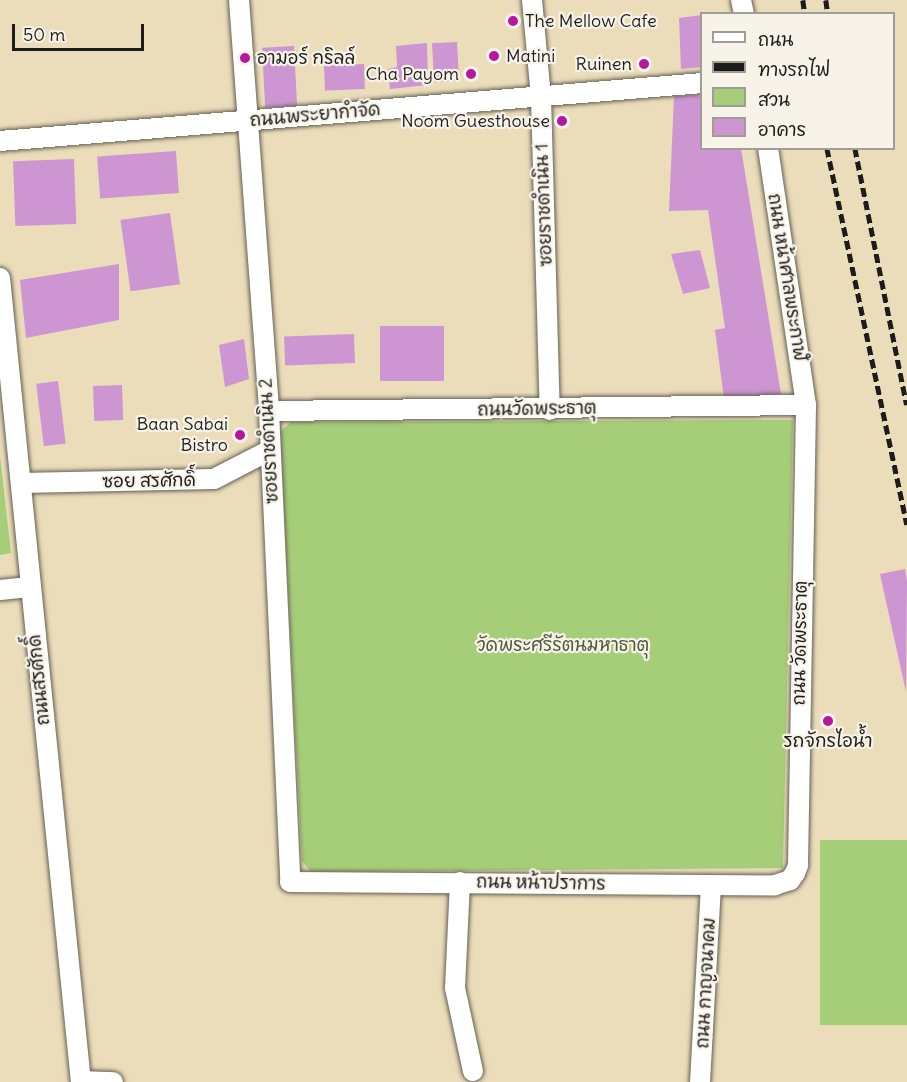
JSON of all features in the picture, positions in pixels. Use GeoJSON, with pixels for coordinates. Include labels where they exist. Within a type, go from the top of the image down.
{"type":"FeatureCollection","features":[{"type":"Feature","properties":{"kind":"street","name":"ซอยราชดำเนิน 2"},"geometry":{"type":"LineString","coordinates":[[239,0],[269,411],[290,882]]}},
{"type":"Feature","properties":{"kind":"street","name":"ซอยราชดำเนิน 1"},"geometry":{"type":"LineString","coordinates":[[532,0],[541,97],[550,410]]}},
{"type":"Feature","properties":{"kind":"street","name":"ถนนพระยากำจัด"},"geometry":{"type":"LineString","coordinates":[[0,141],[700,83]]}},
{"type":"Feature","properties":{"kind":"street","name":"ถนน หน้าศาลพระกาฬ"},"geometry":{"type":"LineString","coordinates":[[768,150],[806,405]]}},
{"type":"Feature","properties":{"kind":"street","name":"ถนนสรศักดิ์"},"geometry":{"type":"LineString","coordinates":[[0,278],[29,587],[81,1081]]}},
{"type":"Feature","properties":{"kind":"street","name":"ถนนวัดพระธาตุ"},"geometry":{"type":"LineString","coordinates":[[269,411],[550,410],[806,405]]}},
{"type":"Feature","properties":{"kind":"street","name":"ถนน วัดพระธาตุ"},"geometry":{"type":"LineString","coordinates":[[790,880],[798,865],[801,557],[806,405]]}},
{"type":"Feature","properties":{"kind":"street","name":"ซอย สรศักดิ์"},"geometry":{"type":"LineString","coordinates":[[21,483],[214,479],[270,450]]}},
{"type":"Feature","properties":{"kind":"street"},"geometry":{"type":"LineString","coordinates":[[0,590],[29,587]]}},
{"type":"Feature","properties":{"kind":"street","name":"ถนน หน้าปราการ"},"geometry":{"type":"LineString","coordinates":[[290,882],[775,885],[790,880]]}},
{"type":"Feature","properties":{"kind":"street"},"geometry":{"type":"LineString","coordinates":[[460,882],[455,988],[473,1071]]}},
{"type":"Feature","properties":{"kind":"street","name":"ถนน กาญจนาคม"},"geometry":{"type":"LineString","coordinates":[[700,1082],[711,885]]}},
{"type":"Feature","properties":{"kind":"street"},"geometry":{"type":"LineString","coordinates":[[81,1081],[113,1082]]}},
{"type":"Feature","properties":{"kind":"green space","name":"วัดพระศรีรัตนมหาธาตุ"},"geometry":{"type":"Polygon","coordinates":[[[793,420],[783,868],[311,872],[302,861],[280,432],[291,422],[793,420]]]}},
{"type":"Feature","properties":{"kind":"green space"},"geometry":{"type":"Polygon","coordinates":[[[0,456],[11,553],[0,555],[0,456]]]}},
{"type":"Feature","properties":{"kind":"green space"},"geometry":{"type":"Polygon","coordinates":[[[820,840],[907,840],[907,1025],[820,1025],[820,840]]]}},
{"type":"Feature","properties":{"kind":"building"},"geometry":{"type":"Polygon","coordinates":[[[700,15],[700,67],[681,69],[679,18],[700,15]]]}},
{"type":"Feature","properties":{"kind":"building"},"geometry":{"type":"Polygon","coordinates":[[[457,42],[459,81],[434,82],[432,43],[457,42]]]}},
{"type":"Feature","properties":{"kind":"building"},"geometry":{"type":"Polygon","coordinates":[[[427,43],[428,85],[390,89],[388,69],[397,67],[396,46],[427,43]]]}},
{"type":"Feature","properties":{"kind":"building"},"geometry":{"type":"Polygon","coordinates":[[[294,46],[297,106],[265,108],[262,48],[294,46]]]}},
{"type":"Feature","properties":{"kind":"building"},"geometry":{"type":"Polygon","coordinates":[[[364,64],[365,89],[325,90],[324,65],[364,64]]]}},
{"type":"Feature","properties":{"kind":"building"},"geometry":{"type":"Polygon","coordinates":[[[700,95],[700,150],[741,150],[781,394],[724,399],[715,330],[725,328],[708,210],[669,211],[674,96],[700,95]]]}},
{"type":"Feature","properties":{"kind":"building"},"geometry":{"type":"Polygon","coordinates":[[[176,151],[179,193],[100,198],[97,157],[176,151]]]}},
{"type":"Feature","properties":{"kind":"building"},"geometry":{"type":"Polygon","coordinates":[[[74,159],[76,224],[15,226],[13,161],[74,159]]]}},
{"type":"Feature","properties":{"kind":"building"},"geometry":{"type":"Polygon","coordinates":[[[170,213],[180,284],[131,291],[120,220],[170,213]]]}},
{"type":"Feature","properties":{"kind":"building"},"geometry":{"type":"Polygon","coordinates":[[[700,250],[710,288],[683,294],[671,254],[700,250]]]}},
{"type":"Feature","properties":{"kind":"building"},"geometry":{"type":"Polygon","coordinates":[[[119,264],[119,320],[26,338],[20,280],[119,264]]]}},
{"type":"Feature","properties":{"kind":"building"},"geometry":{"type":"Polygon","coordinates":[[[380,326],[444,326],[444,381],[380,381],[380,326]]]}},
{"type":"Feature","properties":{"kind":"building"},"geometry":{"type":"Polygon","coordinates":[[[354,334],[355,363],[285,365],[284,336],[354,334]]]}},
{"type":"Feature","properties":{"kind":"building"},"geometry":{"type":"Polygon","coordinates":[[[244,339],[249,379],[225,387],[219,345],[244,339]]]}},
{"type":"Feature","properties":{"kind":"building"},"geometry":{"type":"Polygon","coordinates":[[[58,381],[66,444],[44,446],[36,384],[58,381]]]}},
{"type":"Feature","properties":{"kind":"building"},"geometry":{"type":"Polygon","coordinates":[[[122,385],[123,420],[94,421],[93,386],[122,385]]]}},
{"type":"Feature","properties":{"kind":"building"},"geometry":{"type":"Polygon","coordinates":[[[905,569],[907,580],[906,692],[880,574],[905,569]]]}},
{"type":"Feature","properties":{"kind":"railway"},"geometry":{"type":"LineString","coordinates":[[803,0],[805,12]]}},
{"type":"Feature","properties":{"kind":"railway"},"geometry":{"type":"LineString","coordinates":[[826,0],[828,12]]}},
{"type":"Feature","properties":{"kind":"railway"},"geometry":{"type":"LineString","coordinates":[[827,150],[907,525]]}},
{"type":"Feature","properties":{"kind":"railway"},"geometry":{"type":"LineString","coordinates":[[855,150],[907,405]]}},
{"type":"Feature","properties":{"kind":"place","name":"The Mellow Cafe"},"geometry":{"type":"Point","coordinates":[513,21]}},
{"type":"Feature","properties":{"kind":"place","name":"Matini"},"geometry":{"type":"Point","coordinates":[494,56]}},
{"type":"Feature","properties":{"kind":"place","name":"อามอร์ กริลล์"},"geometry":{"type":"Point","coordinates":[245,58]}},
{"type":"Feature","properties":{"kind":"place","name":"Ruinen"},"geometry":{"type":"Point","coordinates":[644,64]}},
{"type":"Feature","properties":{"kind":"place","name":"Cha Payom"},"geometry":{"type":"Point","coordinates":[471,74]}},
{"type":"Feature","properties":{"kind":"place","name":"Noom Guesthouse"},"geometry":{"type":"Point","coordinates":[562,121]}},
{"type":"Feature","properties":{"kind":"place","name":"Baan Sabai Bistro"},"geometry":{"type":"Point","coordinates":[240,435]}},
{"type":"Feature","properties":{"kind":"place","name":"รถจักรไอน้ำ"},"geometry":{"type":"Point","coordinates":[828,721]}}]}
